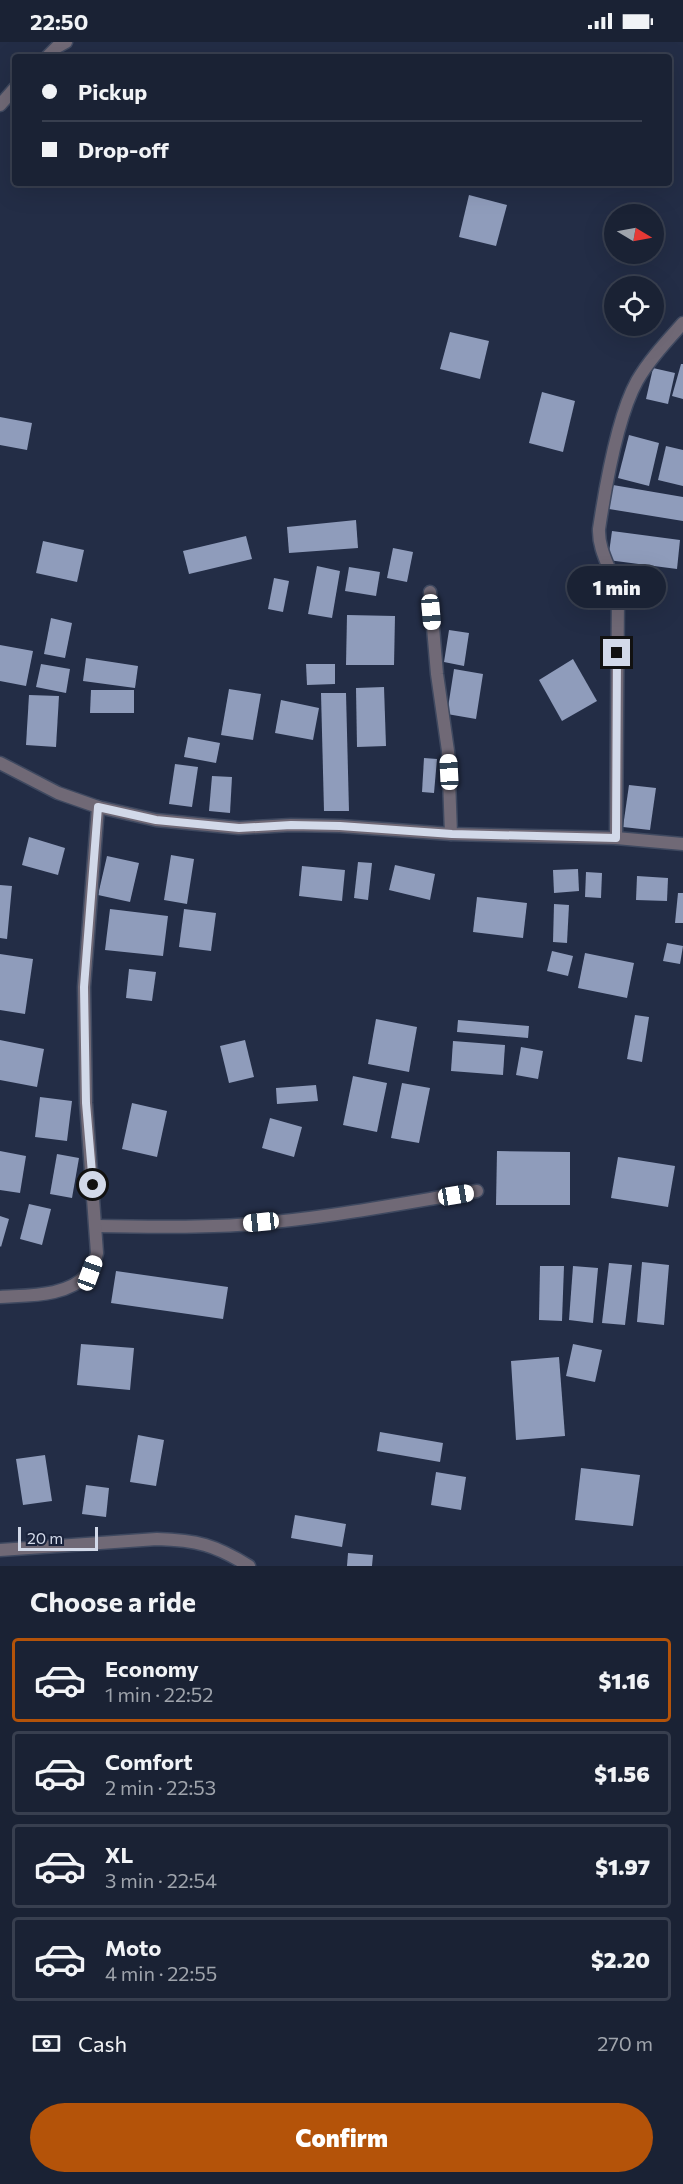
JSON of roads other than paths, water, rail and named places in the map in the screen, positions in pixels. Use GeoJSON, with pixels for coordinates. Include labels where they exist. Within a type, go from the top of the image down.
{"type":"FeatureCollection","features":[{"type":"Feature","properties":{"kind":"street"},"geometry":{"type":"LineString","coordinates":[[49,54],[66,42]]}},
{"type":"Feature","properties":{"kind":"street"},"geometry":{"type":"LineString","coordinates":[[0,105],[12,91]]}},
{"type":"Feature","properties":{"kind":"street"},"geometry":{"type":"LineString","coordinates":[[616,838],[618,597],[615,581],[600,545],[599,529],[624,414],[636,382],[683,323]]}},
{"type":"Feature","properties":{"kind":"street"},"geometry":{"type":"LineString","coordinates":[[430,592],[437,674],[448,751],[452,834]]}},
{"type":"Feature","properties":{"kind":"street"},"geometry":{"type":"LineString","coordinates":[[0,763],[58,793],[98,807],[156,820],[239,828],[291,825],[340,826],[452,834],[616,838],[683,844]]}},
{"type":"Feature","properties":{"kind":"street"},"geometry":{"type":"LineString","coordinates":[[0,1297],[41,1294],[74,1287],[90,1273],[97,1253],[86,1103],[84,987],[98,807]]}},
{"type":"Feature","properties":{"kind":"street"},"geometry":{"type":"LineString","coordinates":[[96,1226],[166,1228],[239,1225],[315,1216],[477,1191]]}},
{"type":"Feature","properties":{"kind":"street"},"geometry":{"type":"LineString","coordinates":[[0,1550],[157,1539],[183,1540],[208,1544],[249,1566]]}}]}
